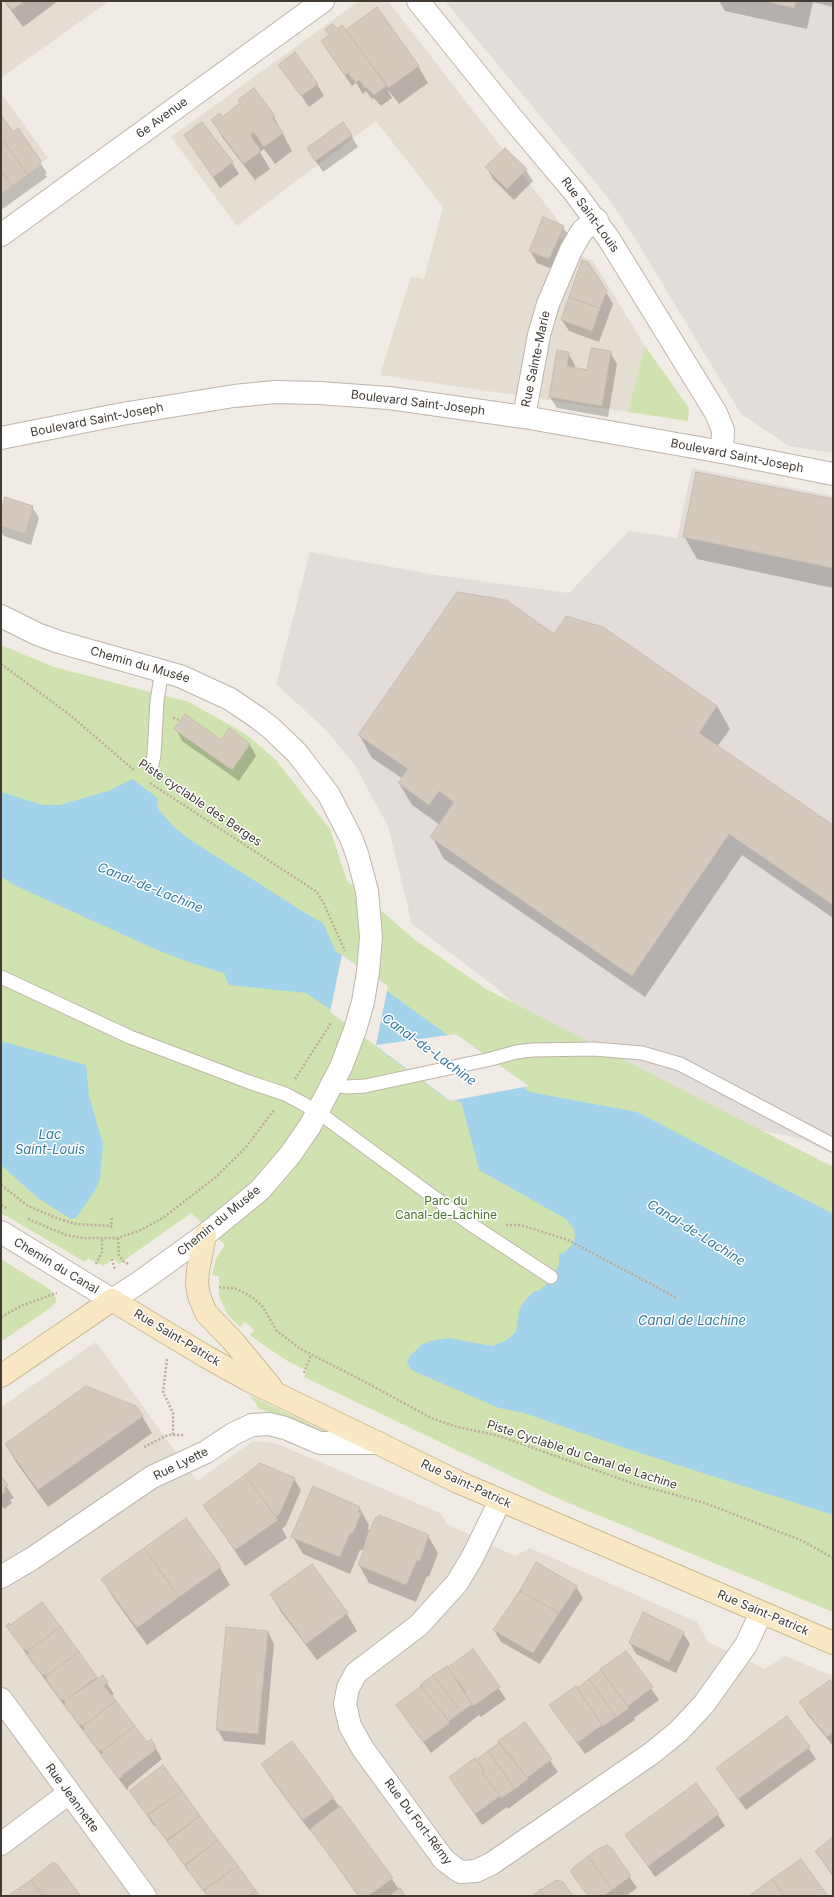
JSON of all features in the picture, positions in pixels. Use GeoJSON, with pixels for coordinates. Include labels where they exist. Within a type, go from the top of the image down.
{"type":"FeatureCollection","features":[{"type":"Feature","properties":{"kind":"main road"},"geometry":{"type":"LineString","coordinates":[[205,1235],[198,1270],[197,1284],[199,1296],[206,1313],[233,1341],[275,1393]]}},
{"type":"Feature","properties":{"kind":"main road","name":"Chemin du Musée"},"geometry":{"type":"LineString","coordinates":[[1,1376],[112,1300]]}},
{"type":"Feature","properties":{"kind":"main road","name":"Rue Saint-Patrick"},"geometry":{"type":"LineString","coordinates":[[112,1300],[205,1356],[275,1393],[500,1501],[833,1643]]}},
{"type":"Feature","properties":{"kind":"street","name":"6e Avenue"},"geometry":{"type":"LineString","coordinates":[[1,235],[323,1]]}},
{"type":"Feature","properties":{"kind":"street","name":"Rue Saint-Louis"},"geometry":{"type":"LineString","coordinates":[[418,1],[465,61],[597,220],[716,413],[723,430],[722,452]]}},
{"type":"Feature","properties":{"kind":"street","name":"Rue Sainte-Marie"},"geometry":{"type":"LineString","coordinates":[[524,417],[539,335],[548,304],[571,250],[579,236],[583,230],[597,220]]}},
{"type":"Feature","properties":{"kind":"street","name":"Boulevard Saint-Joseph"},"geometry":{"type":"LineString","coordinates":[[1,438],[122,414],[234,396],[275,392],[389,398],[524,417],[722,452],[833,474]]}},
{"type":"Feature","properties":{"kind":"street","name":"Chemin du Musée"},"geometry":{"type":"LineString","coordinates":[[1,616],[37,634],[59,642],[162,670],[211,690],[244,708],[258,718],[272,729],[296,753],[329,795],[352,840],[365,885],[371,937],[368,972],[355,1030],[333,1085],[301,1140],[268,1180],[237,1210],[153,1273],[112,1300]]}},
{"type":"Feature","properties":{"kind":"street","name":"Chemin du Canal"},"geometry":{"type":"LineString","coordinates":[[1,1232],[112,1300]]}},
{"type":"Feature","properties":{"kind":"street","name":"Rue Lyette"},"geometry":{"type":"LineString","coordinates":[[1,1577],[32,1558],[152,1477],[206,1452],[243,1428],[260,1423],[285,1428],[320,1443],[379,1443]]}},
{"type":"Feature","properties":{"kind":"street","name":"Rue Du Fort-Rémy"},"geometry":{"type":"LineString","coordinates":[[500,1501],[472,1558],[457,1583],[419,1625],[367,1664],[352,1678],[348,1688],[345,1704],[350,1726],[363,1748],[444,1860],[449,1865],[462,1872],[476,1871],[491,1864],[652,1753],[679,1731],[704,1704],[746,1645],[761,1612]]}},
{"type":"Feature","properties":{"kind":"street","name":"Rue Jeannette"},"geometry":{"type":"LineString","coordinates":[[1,1699],[145,1896]]}},
{"type":"Feature","properties":{"kind":"street"},"geometry":{"type":"LineString","coordinates":[[1,1844],[69,1793]]}},
{"type":"Feature","properties":{"kind":"lane"},"geometry":{"type":"LineString","coordinates":[[152,764],[154,755],[157,701],[162,670]]}},
{"type":"Feature","properties":{"kind":"lane"},"geometry":{"type":"LineString","coordinates":[[1,977],[130,1037],[285,1094],[318,1112],[489,1236],[551,1277]]}},
{"type":"Feature","properties":{"kind":"lane"},"geometry":{"type":"LineString","coordinates":[[333,1085],[356,1087],[491,1059],[516,1052],[594,1049],[642,1053],[680,1064],[833,1145]]}},
{"type":"Feature","properties":{"kind":"path","name":"Piste cyclable des Berges"},"geometry":{"type":"LineString","coordinates":[[1,664],[70,715],[138,773]]}},
{"type":"Feature","properties":{"kind":"path","name":"Piste cyclable des Berges"},"geometry":{"type":"LineString","coordinates":[[147,780],[317,892],[346,953]]}},
{"type":"Feature","properties":{"kind":"path"},"geometry":{"type":"LineString","coordinates":[[291,1085],[332,1021]]}},
{"type":"Feature","properties":{"kind":"path"},"geometry":{"type":"LineString","coordinates":[[25,1218],[66,1235],[102,1239],[118,1238],[152,1224],[204,1188],[246,1148],[278,1105]]}},
{"type":"Feature","properties":{"kind":"path"},"geometry":{"type":"LineString","coordinates":[[1,1185],[28,1206],[58,1219],[76,1224],[112,1227],[112,1217]]}},
{"type":"Feature","properties":{"kind":"path"},"geometry":{"type":"LineString","coordinates":[[1,1205],[9,1210]]}},
{"type":"Feature","properties":{"kind":"path"},"geometry":{"type":"LineString","coordinates":[[489,1236],[496,1228],[510,1224],[534,1228],[568,1240],[677,1298]]}},
{"type":"Feature","properties":{"kind":"path"},"geometry":{"type":"LineString","coordinates":[[118,1238],[120,1255],[126,1263]]}},
{"type":"Feature","properties":{"kind":"path"},"geometry":{"type":"LineString","coordinates":[[95,1265],[102,1252],[102,1239]]}},
{"type":"Feature","properties":{"kind":"path"},"geometry":{"type":"LineString","coordinates":[[112,1259],[115,1270]]}},
{"type":"Feature","properties":{"kind":"path","name":"Piste Cyclable du Canal de Lachine"},"geometry":{"type":"LineString","coordinates":[[214,1287],[238,1289],[252,1297],[263,1307],[272,1324],[282,1336],[311,1355],[369,1384],[431,1418],[454,1426],[499,1436],[635,1484],[705,1503],[803,1541],[833,1558]]}},
{"type":"Feature","properties":{"kind":"path"},"geometry":{"type":"LineString","coordinates":[[1,1316],[23,1305],[60,1292]]}},
{"type":"Feature","properties":{"kind":"path"},"geometry":{"type":"LineString","coordinates":[[168,1353],[163,1392],[173,1413],[173,1435]]}},
{"type":"Feature","properties":{"kind":"path"},"geometry":{"type":"LineString","coordinates":[[304,1373],[311,1355]]}},
{"type":"Feature","properties":{"kind":"shaded area"},"geometry":{"type":"Polygon","coordinates":[[[1,1],[109,1],[1,78],[1,1]]]}},
{"type":"Feature","properties":{"kind":"shaded area"},"geometry":{"type":"Polygon","coordinates":[[[359,1],[388,1],[560,223],[558,236],[582,256],[593,261],[645,346],[628,412],[380,375],[411,276],[424,279],[443,207],[376,121],[237,226],[171,137],[359,1]]]}},
{"type":"Feature","properties":{"kind":"shaded area"},"geometry":{"type":"Polygon","coordinates":[[[445,1],[833,1],[833,453],[789,446],[741,414],[636,240],[609,199],[445,1]]]}},
{"type":"Feature","properties":{"kind":"shaded area"},"geometry":{"type":"Polygon","coordinates":[[[1,93],[48,158],[1,192],[1,93]]]}},
{"type":"Feature","properties":{"kind":"shaded area"},"geometry":{"type":"Polygon","coordinates":[[[692,468],[833,496],[833,1154],[802,1139],[633,1102],[532,1020],[494,986],[412,924],[388,826],[354,764],[326,730],[276,684],[310,552],[436,575],[569,593],[629,531],[677,538],[692,468]]]}},
{"type":"Feature","properties":{"kind":"shaded area"},"geometry":{"type":"Polygon","coordinates":[[[96,1342],[197,1481],[253,1441],[275,1443],[440,1513],[447,1524],[515,1556],[530,1548],[697,1622],[708,1642],[765,1669],[785,1656],[833,1676],[833,1896],[1,1896],[1,1407],[96,1342]]]}},
{"type":"Feature","properties":{"kind":"green space"},"geometry":{"type":"Polygon","coordinates":[[[645,346],[689,408],[688,421],[628,412],[645,346]]]}},
{"type":"Feature","properties":{"kind":"green space","name":"Parc du Canal-de-Lachine"},"geometry":{"type":"Polygon","coordinates":[[[1,645],[54,667],[189,702],[247,735],[275,759],[330,829],[347,881],[414,939],[486,989],[833,1167],[833,1612],[559,1499],[304,1377],[307,1371],[289,1362],[262,1344],[250,1335],[254,1330],[245,1322],[240,1327],[227,1314],[219,1296],[219,1276],[212,1275],[216,1259],[225,1245],[191,1213],[119,1264],[114,1259],[103,1266],[88,1258],[85,1262],[1,1213],[1,645]]]}},
{"type":"Feature","properties":{"kind":"green space"},"geometry":{"type":"Polygon","coordinates":[[[1,1259],[51,1290],[56,1302],[50,1308],[1,1342],[1,1259]]]}},
{"type":"Feature","properties":{"kind":"green space"},"geometry":{"type":"Polygon","coordinates":[[[249,1395],[324,1431],[323,1433],[258,1408],[249,1395]]]}},
{"type":"Feature","properties":{"kind":"water","name":"Canal de Lachine"},"geometry":{"type":"Polygon","coordinates":[[[132,779],[158,798],[157,806],[160,811],[174,827],[189,839],[323,923],[336,952],[388,986],[387,991],[449,1036],[456,1034],[529,1086],[524,1088],[530,1092],[637,1112],[833,1214],[833,1515],[622,1447],[524,1413],[499,1408],[411,1370],[407,1362],[410,1356],[421,1345],[430,1341],[449,1338],[492,1346],[507,1340],[516,1332],[519,1311],[523,1303],[533,1292],[540,1290],[546,1285],[557,1269],[559,1254],[565,1252],[572,1245],[575,1237],[574,1230],[566,1219],[479,1170],[462,1104],[456,1100],[450,1101],[445,1098],[330,1012],[330,1009],[306,993],[229,985],[224,973],[191,963],[155,949],[16,886],[1,877],[1,792],[43,805],[60,805],[111,790],[132,779]]]}},
{"type":"Feature","properties":{"kind":"water","name":"Lac Saint-Louis"},"geometry":{"type":"Polygon","coordinates":[[[1,1041],[86,1065],[89,1096],[103,1144],[100,1179],[96,1189],[76,1218],[71,1219],[39,1199],[1,1165],[1,1041]]]}},
{"type":"Feature","properties":{"kind":"pier"},"geometry":{"type":"Polygon","coordinates":[[[342,955],[388,986],[376,1045],[456,1034],[529,1086],[450,1101],[330,1012],[342,955]]]}},
{"type":"Feature","properties":{"kind":"building"},"geometry":{"type":"Polygon","coordinates":[[[5,1],[24,1],[12,10],[5,1]]]}},
{"type":"Feature","properties":{"kind":"building"},"geometry":{"type":"Polygon","coordinates":[[[765,1],[796,1],[794,8],[765,1]]]}},
{"type":"Feature","properties":{"kind":"building"},"geometry":{"type":"Polygon","coordinates":[[[377,7],[419,66],[388,88],[346,30],[377,7]]]}},
{"type":"Feature","properties":{"kind":"building"},"geometry":{"type":"Polygon","coordinates":[[[333,24],[337,29],[342,25],[386,84],[386,86],[374,95],[366,87],[365,88],[359,80],[356,83],[348,73],[345,75],[321,41],[329,35],[325,29],[333,24]]]}},
{"type":"Feature","properties":{"kind":"building"},"geometry":{"type":"Polygon","coordinates":[[[295,52],[318,84],[301,96],[278,65],[295,52]]]}},
{"type":"Feature","properties":{"kind":"building"},"geometry":{"type":"Polygon","coordinates":[[[254,88],[275,116],[272,118],[283,133],[264,147],[254,132],[250,135],[261,151],[244,164],[211,120],[220,113],[222,117],[240,103],[238,100],[254,88]]]}},
{"type":"Feature","properties":{"kind":"building"},"geometry":{"type":"Polygon","coordinates":[[[2,116],[13,132],[18,128],[41,161],[39,162],[41,165],[28,175],[1,137],[2,116]]]}},
{"type":"Feature","properties":{"kind":"building"},"geometry":{"type":"Polygon","coordinates":[[[202,122],[233,162],[213,177],[184,135],[202,122]]]}},
{"type":"Feature","properties":{"kind":"building"},"geometry":{"type":"Polygon","coordinates":[[[343,122],[352,135],[315,161],[307,148],[343,122]]]}},
{"type":"Feature","properties":{"kind":"building"},"geometry":{"type":"Polygon","coordinates":[[[1,137],[28,175],[12,186],[1,170],[1,137]]]}},
{"type":"Feature","properties":{"kind":"building"},"geometry":{"type":"Polygon","coordinates":[[[505,148],[527,169],[507,189],[485,167],[505,148]]]}},
{"type":"Feature","properties":{"kind":"building"},"geometry":{"type":"Polygon","coordinates":[[[1,170],[12,186],[1,194],[1,170]]]}},
{"type":"Feature","properties":{"kind":"building"},"geometry":{"type":"Polygon","coordinates":[[[543,217],[564,226],[549,259],[529,251],[543,217]]]}},
{"type":"Feature","properties":{"kind":"building"},"geometry":{"type":"Polygon","coordinates":[[[582,260],[588,262],[607,291],[600,308],[569,297],[582,260]]]}},
{"type":"Feature","properties":{"kind":"building"},"geometry":{"type":"Polygon","coordinates":[[[569,297],[600,308],[592,331],[561,320],[569,297]]]}},
{"type":"Feature","properties":{"kind":"building"},"geometry":{"type":"Polygon","coordinates":[[[591,348],[611,351],[602,406],[549,397],[557,350],[569,352],[567,366],[587,370],[591,348]]]}},
{"type":"Feature","properties":{"kind":"building"},"geometry":{"type":"Polygon","coordinates":[[[696,472],[833,499],[833,568],[683,537],[696,472]]]}},
{"type":"Feature","properties":{"kind":"building"},"geometry":{"type":"Polygon","coordinates":[[[5,497],[33,506],[25,534],[1,526],[1,509],[5,497]]]}},
{"type":"Feature","properties":{"kind":"building"},"geometry":{"type":"Polygon","coordinates":[[[457,592],[506,600],[554,634],[566,616],[603,627],[717,706],[699,733],[833,825],[833,905],[729,834],[632,976],[430,837],[454,802],[439,791],[429,805],[398,783],[408,769],[358,735],[457,592]]]}},
{"type":"Feature","properties":{"kind":"building"},"geometry":{"type":"Polygon","coordinates":[[[185,714],[221,740],[229,728],[250,744],[232,770],[174,729],[185,714]]]}},
{"type":"Feature","properties":{"kind":"building"},"geometry":{"type":"Polygon","coordinates":[[[86,1386],[136,1406],[143,1416],[38,1490],[5,1444],[86,1386]]]}},
{"type":"Feature","properties":{"kind":"building"},"geometry":{"type":"Polygon","coordinates":[[[260,1463],[295,1478],[280,1513],[276,1517],[245,1475],[260,1463]]]}},
{"type":"Feature","properties":{"kind":"building"},"geometry":{"type":"Polygon","coordinates":[[[245,1475],[278,1520],[235,1550],[203,1505],[245,1475]]]}},
{"type":"Feature","properties":{"kind":"building"},"geometry":{"type":"Polygon","coordinates":[[[1,1476],[8,1485],[4,1488],[6,1491],[1,1495],[1,1476]]]}},
{"type":"Feature","properties":{"kind":"building"},"geometry":{"type":"Polygon","coordinates":[[[313,1486],[360,1507],[358,1512],[361,1513],[353,1533],[350,1533],[340,1557],[291,1537],[313,1486]]]}},
{"type":"Feature","properties":{"kind":"building"},"geometry":{"type":"Polygon","coordinates":[[[379,1515],[429,1535],[420,1561],[417,1560],[406,1585],[358,1565],[368,1540],[366,1538],[376,1517],[378,1518],[379,1515]]]}},
{"type":"Feature","properties":{"kind":"building"},"geometry":{"type":"Polygon","coordinates":[[[186,1518],[221,1567],[179,1597],[144,1548],[186,1518]]]}},
{"type":"Feature","properties":{"kind":"building"},"geometry":{"type":"Polygon","coordinates":[[[144,1548],[179,1597],[137,1628],[101,1579],[144,1548]]]}},
{"type":"Feature","properties":{"kind":"building"},"geometry":{"type":"Polygon","coordinates":[[[536,1562],[577,1586],[559,1613],[520,1591],[536,1562]]]}},
{"type":"Feature","properties":{"kind":"building"},"geometry":{"type":"Polygon","coordinates":[[[312,1564],[348,1613],[306,1644],[270,1594],[312,1564]]]}},
{"type":"Feature","properties":{"kind":"building"},"geometry":{"type":"Polygon","coordinates":[[[520,1591],[559,1613],[533,1653],[493,1630],[520,1591]]]}},
{"type":"Feature","properties":{"kind":"building"},"geometry":{"type":"Polygon","coordinates":[[[42,1602],[61,1627],[27,1651],[26,1649],[24,1650],[6,1626],[9,1623],[10,1625],[42,1602]]]}},
{"type":"Feature","properties":{"kind":"building"},"geometry":{"type":"Polygon","coordinates":[[[643,1612],[684,1632],[669,1662],[629,1643],[643,1612]]]}},
{"type":"Feature","properties":{"kind":"building"},"geometry":{"type":"Polygon","coordinates":[[[61,1627],[79,1652],[46,1676],[44,1674],[42,1675],[27,1654],[29,1653],[27,1651],[61,1627]]]}},
{"type":"Feature","properties":{"kind":"building"},"geometry":{"type":"Polygon","coordinates":[[[226,1627],[268,1631],[258,1734],[216,1730],[226,1627]]]}},
{"type":"Feature","properties":{"kind":"building"},"geometry":{"type":"Polygon","coordinates":[[[473,1649],[500,1687],[473,1706],[448,1667],[473,1649]]]}},
{"type":"Feature","properties":{"kind":"building"},"geometry":{"type":"Polygon","coordinates":[[[626,1651],[653,1687],[628,1706],[600,1669],[626,1651]]]}},
{"type":"Feature","properties":{"kind":"building"},"geometry":{"type":"Polygon","coordinates":[[[79,1652],[97,1677],[64,1701],[63,1699],[61,1700],[46,1679],[46,1676],[79,1652]]]}},
{"type":"Feature","properties":{"kind":"building"},"geometry":{"type":"Polygon","coordinates":[[[447,1666],[466,1692],[464,1693],[472,1704],[461,1712],[433,1675],[447,1666]]]}},
{"type":"Feature","properties":{"kind":"building"},"geometry":{"type":"Polygon","coordinates":[[[601,1670],[629,1708],[616,1717],[589,1679],[601,1670]]]}},
{"type":"Feature","properties":{"kind":"building"},"geometry":{"type":"Polygon","coordinates":[[[103,1675],[108,1682],[104,1686],[116,1701],[83,1726],[81,1724],[80,1726],[64,1705],[66,1703],[64,1701],[103,1675]]]}},
{"type":"Feature","properties":{"kind":"building"},"geometry":{"type":"Polygon","coordinates":[[[433,1675],[461,1712],[449,1721],[420,1685],[433,1675]]]}},
{"type":"Feature","properties":{"kind":"building"},"geometry":{"type":"Polygon","coordinates":[[[589,1679],[616,1717],[603,1726],[577,1688],[589,1679]]]}},
{"type":"Feature","properties":{"kind":"building"},"geometry":{"type":"Polygon","coordinates":[[[830,1680],[833,1684],[833,1732],[827,1737],[799,1702],[830,1680]]]}},
{"type":"Feature","properties":{"kind":"building"},"geometry":{"type":"Polygon","coordinates":[[[421,1686],[450,1723],[423,1742],[396,1705],[421,1686]]]}},
{"type":"Feature","properties":{"kind":"building"},"geometry":{"type":"Polygon","coordinates":[[[576,1686],[602,1725],[577,1743],[549,1705],[576,1686]]]}},
{"type":"Feature","properties":{"kind":"building"},"geometry":{"type":"Polygon","coordinates":[[[116,1701],[135,1726],[102,1751],[100,1749],[99,1751],[83,1730],[85,1728],[83,1726],[116,1701]]]}},
{"type":"Feature","properties":{"kind":"building"},"geometry":{"type":"Polygon","coordinates":[[[787,1716],[810,1747],[738,1799],[716,1768],[787,1716]]]}},
{"type":"Feature","properties":{"kind":"building"},"geometry":{"type":"Polygon","coordinates":[[[525,1722],[552,1759],[527,1778],[498,1741],[525,1722]]]}},
{"type":"Feature","properties":{"kind":"building"},"geometry":{"type":"Polygon","coordinates":[[[135,1726],[147,1742],[151,1739],[156,1747],[154,1751],[122,1775],[123,1776],[119,1779],[101,1755],[103,1753],[102,1751],[135,1726]]]}},
{"type":"Feature","properties":{"kind":"building"},"geometry":{"type":"Polygon","coordinates":[[[292,1741],[334,1798],[303,1820],[261,1764],[292,1741]]]}},
{"type":"Feature","properties":{"kind":"building"},"geometry":{"type":"Polygon","coordinates":[[[499,1743],[528,1779],[515,1789],[488,1751],[499,1743]]]}},
{"type":"Feature","properties":{"kind":"building"},"geometry":{"type":"Polygon","coordinates":[[[488,1751],[515,1789],[501,1798],[482,1772],[484,1771],[476,1760],[488,1751]]]}},
{"type":"Feature","properties":{"kind":"building"},"geometry":{"type":"Polygon","coordinates":[[[475,1758],[484,1771],[482,1772],[500,1796],[475,1814],[449,1777],[475,1758]]]}},
{"type":"Feature","properties":{"kind":"building"},"geometry":{"type":"Polygon","coordinates":[[[163,1765],[182,1791],[147,1815],[130,1790],[163,1765]]]}},
{"type":"Feature","properties":{"kind":"building"},"geometry":{"type":"Polygon","coordinates":[[[696,1783],[719,1814],[648,1866],[625,1835],[696,1783]]]}},
{"type":"Feature","properties":{"kind":"building"},"geometry":{"type":"Polygon","coordinates":[[[182,1791],[200,1816],[166,1840],[148,1815],[182,1791]]]}},
{"type":"Feature","properties":{"kind":"building"},"geometry":{"type":"Polygon","coordinates":[[[340,1806],[393,1878],[368,1896],[359,1896],[310,1829],[340,1806]]]}},
{"type":"Feature","properties":{"kind":"building"},"geometry":{"type":"Polygon","coordinates":[[[200,1816],[218,1840],[184,1865],[167,1841],[200,1816]]]}},
{"type":"Feature","properties":{"kind":"building"},"geometry":{"type":"Polygon","coordinates":[[[833,1837],[833,1875],[815,1851],[833,1837]]]}},
{"type":"Feature","properties":{"kind":"building"},"geometry":{"type":"Polygon","coordinates":[[[217,1841],[219,1841],[238,1866],[203,1890],[185,1867],[217,1841]]]}},
{"type":"Feature","properties":{"kind":"building"},"geometry":{"type":"Polygon","coordinates":[[[608,1845],[609,1848],[611,1847],[631,1876],[612,1890],[588,1856],[598,1849],[608,1845]]]}},
{"type":"Feature","properties":{"kind":"building"},"geometry":{"type":"Polygon","coordinates":[[[588,1856],[612,1890],[603,1896],[588,1896],[572,1874],[571,1871],[573,1868],[588,1856]]]}},
{"type":"Feature","properties":{"kind":"building"},"geometry":{"type":"Polygon","coordinates":[[[801,1859],[828,1896],[784,1896],[772,1879],[801,1859]]]}},
{"type":"Feature","properties":{"kind":"building"},"geometry":{"type":"Polygon","coordinates":[[[53,1862],[55,1864],[56,1863],[81,1896],[43,1896],[31,1880],[53,1862]]]}},
{"type":"Feature","properties":{"kind":"building"},"geometry":{"type":"Polygon","coordinates":[[[238,1866],[256,1891],[249,1896],[207,1896],[204,1890],[238,1866]]]}},
{"type":"Feature","properties":{"kind":"building"},"geometry":{"type":"Polygon","coordinates":[[[772,1879],[784,1896],[749,1896],[772,1879]]]}},
{"type":"Feature","properties":{"kind":"building"},"geometry":{"type":"Polygon","coordinates":[[[31,1880],[43,1896],[8,1896],[31,1880]]]}},
{"type":"Feature","properties":{"kind":"building"},"geometry":{"type":"Polygon","coordinates":[[[557,1880],[563,1882],[573,1896],[545,1896],[540,1890],[557,1880]]]}},
{"type":"Feature","properties":{"kind":"building"},"geometry":{"type":"Polygon","coordinates":[[[400,1888],[405,1896],[389,1896],[400,1888]]]}},
{"type":"Feature","properties":{"kind":"building"},"geometry":{"type":"Polygon","coordinates":[[[540,1890],[545,1896],[532,1896],[540,1890]]]}},
{"type":"Feature","properties":{"kind":"building"},"geometry":{"type":"Polygon","coordinates":[[[256,1891],[260,1896],[249,1896],[256,1891]]]}},
{"type":"Feature","properties":{"kind":"water label","name":"Canal-de-Lachine"},"geometry":{"type":"Point","coordinates":[150,888]}},
{"type":"Feature","properties":{"kind":"water label","name":"Canal-de-Lachine"},"geometry":{"type":"Point","coordinates":[429,1050]}},
{"type":"Feature","properties":{"kind":"water label","name":"Canal-de-Lachine"},"geometry":{"type":"Point","coordinates":[696,1233]}}]}
